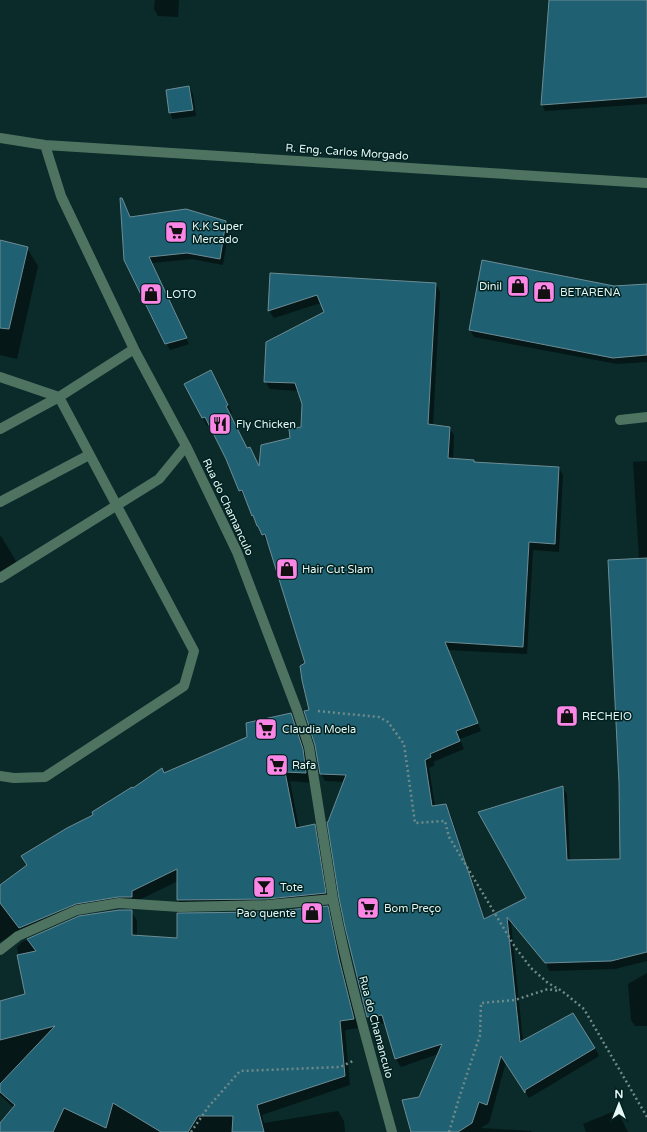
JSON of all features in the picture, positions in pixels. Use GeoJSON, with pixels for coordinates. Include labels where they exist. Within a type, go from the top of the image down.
{"type":"FeatureCollection","features":[{"type":"Feature","properties":{"kind":"street","name":"R. Eng. Carlos Morgado"},"geometry":{"type":"LineString","coordinates":[[0,138],[45,145],[647,183]]}},
{"type":"Feature","properties":{"kind":"street","name":"Rua do Chamanculo"},"geometry":{"type":"LineString","coordinates":[[45,145],[61,196],[134,349],[186,446],[237,552],[296,710],[309,747],[338,928],[392,1132]]}},
{"type":"Feature","properties":{"kind":"street"},"geometry":{"type":"LineString","coordinates":[[0,429],[59,397],[134,349]]}},
{"type":"Feature","properties":{"kind":"street"},"geometry":{"type":"LineString","coordinates":[[0,377],[59,397],[194,651],[184,686],[45,777],[14,778],[0,776]]}},
{"type":"Feature","properties":{"kind":"street"},"geometry":{"type":"LineString","coordinates":[[620,420],[647,417]]}},
{"type":"Feature","properties":{"kind":"street"},"geometry":{"type":"LineString","coordinates":[[0,578],[159,479],[186,446]]}},
{"type":"Feature","properties":{"kind":"street"},"geometry":{"type":"LineString","coordinates":[[0,502],[89,455]]}},
{"type":"Feature","properties":{"kind":"street"},"geometry":{"type":"LineString","coordinates":[[0,950],[18,936],[77,910],[119,903],[180,907],[268,905],[333,900]]}},
{"type":"Feature","properties":{"kind":"path"},"geometry":{"type":"LineString","coordinates":[[296,710],[323,711],[379,717],[388,722],[404,744],[415,823],[445,821],[449,837],[515,947],[531,968],[584,1009],[647,1117]]}},
{"type":"Feature","properties":{"kind":"path"},"geometry":{"type":"LineString","coordinates":[[450,1132],[460,1094],[480,1035],[481,1003],[515,1000],[548,989],[562,991]]}},
{"type":"Feature","properties":{"kind":"path"},"geometry":{"type":"LineString","coordinates":[[191,1132],[209,1106],[240,1071],[340,1068],[370,1053]]}},
{"type":"Feature","properties":{"kind":"building"},"geometry":{"type":"Polygon","coordinates":[[[549,0],[647,0],[647,97],[541,105],[549,0]]]}},
{"type":"Feature","properties":{"kind":"building"},"geometry":{"type":"Polygon","coordinates":[[[189,86],[193,110],[169,113],[166,90],[189,86]]]}},
{"type":"Feature","properties":{"kind":"building"},"geometry":{"type":"Polygon","coordinates":[[[120,198],[122,198],[130,217],[186,209],[226,221],[220,259],[187,253],[149,257],[187,338],[165,344],[124,260],[120,198]]]}},
{"type":"Feature","properties":{"kind":"building"},"geometry":{"type":"Polygon","coordinates":[[[0,240],[28,247],[9,329],[0,328],[0,240]]]}},
{"type":"Feature","properties":{"kind":"building"},"geometry":{"type":"Polygon","coordinates":[[[482,260],[614,286],[647,284],[647,355],[613,358],[469,330],[482,260]]]}},
{"type":"Feature","properties":{"kind":"building"},"geometry":{"type":"Polygon","coordinates":[[[270,273],[436,283],[428,424],[450,427],[448,458],[474,460],[474,462],[559,467],[555,544],[529,542],[523,647],[445,642],[478,723],[456,731],[460,741],[430,754],[431,757],[425,760],[432,806],[446,804],[484,919],[526,898],[478,812],[563,786],[567,860],[620,859],[619,783],[608,560],[647,558],[647,952],[611,961],[545,963],[507,917],[520,1042],[573,1013],[595,1048],[525,1090],[525,1093],[501,1056],[487,1105],[479,1102],[472,1123],[458,1132],[411,1132],[402,1100],[419,1097],[442,1044],[395,1059],[382,1015],[367,1017],[339,898],[327,822],[346,775],[320,774],[315,745],[304,711],[309,710],[300,666],[305,663],[265,534],[262,535],[257,526],[242,490],[239,491],[226,459],[205,417],[202,418],[184,384],[211,370],[228,405],[226,406],[247,448],[250,447],[259,466],[261,445],[290,438],[289,429],[301,427],[302,404],[295,383],[264,382],[266,342],[324,312],[317,295],[268,311],[270,273]]]}},
{"type":"Feature","properties":{"kind":"building"},"geometry":{"type":"Polygon","coordinates":[[[291,713],[303,749],[306,773],[285,772],[296,828],[315,824],[326,893],[267,899],[177,900],[177,869],[132,891],[132,897],[118,897],[76,904],[19,928],[0,903],[0,885],[27,865],[21,856],[67,828],[93,815],[92,812],[132,787],[133,788],[162,768],[164,773],[247,737],[246,723],[291,713]]]}},
{"type":"Feature","properties":{"kind":"building"},"geometry":{"type":"Polygon","coordinates":[[[328,906],[354,1019],[340,1021],[345,1076],[257,1105],[264,1132],[232,1132],[233,1116],[198,1116],[188,1132],[161,1132],[113,1103],[106,1128],[64,1108],[53,1132],[0,1132],[0,1123],[15,1105],[0,1092],[0,1084],[55,1026],[0,1040],[0,1001],[25,994],[17,955],[36,951],[27,939],[79,916],[119,910],[132,910],[132,935],[177,938],[177,913],[267,912],[328,906]]]}},
{"type":"Feature","properties":{"kind":"place","name":"K.K Super Mercado"},"geometry":{"type":"Point","coordinates":[176,232]}},
{"type":"Feature","properties":{"kind":"place","name":"Dinil"},"geometry":{"type":"Point","coordinates":[518,286]}},
{"type":"Feature","properties":{"kind":"place","name":"BETARENA"},"geometry":{"type":"Point","coordinates":[544,292]}},
{"type":"Feature","properties":{"kind":"place","name":"LOTO"},"geometry":{"type":"Point","coordinates":[151,294]}},
{"type":"Feature","properties":{"kind":"place","name":"Fly Chicken"},"geometry":{"type":"Point","coordinates":[220,424]}},
{"type":"Feature","properties":{"kind":"place","name":"Hair Cut Slam"},"geometry":{"type":"Point","coordinates":[287,569]}},
{"type":"Feature","properties":{"kind":"place","name":"RECHEIO"},"geometry":{"type":"Point","coordinates":[567,716]}},
{"type":"Feature","properties":{"kind":"place","name":"Claudia Moela"},"geometry":{"type":"Point","coordinates":[266,729]}},
{"type":"Feature","properties":{"kind":"place","name":"Rafa"},"geometry":{"type":"Point","coordinates":[277,765]}},
{"type":"Feature","properties":{"kind":"place","name":"Tote"},"geometry":{"type":"Point","coordinates":[264,887]}},
{"type":"Feature","properties":{"kind":"place","name":"Bom Preço"},"geometry":{"type":"Point","coordinates":[368,908]}},
{"type":"Feature","properties":{"kind":"place","name":"Pao quente"},"geometry":{"type":"Point","coordinates":[312,913]}}]}
